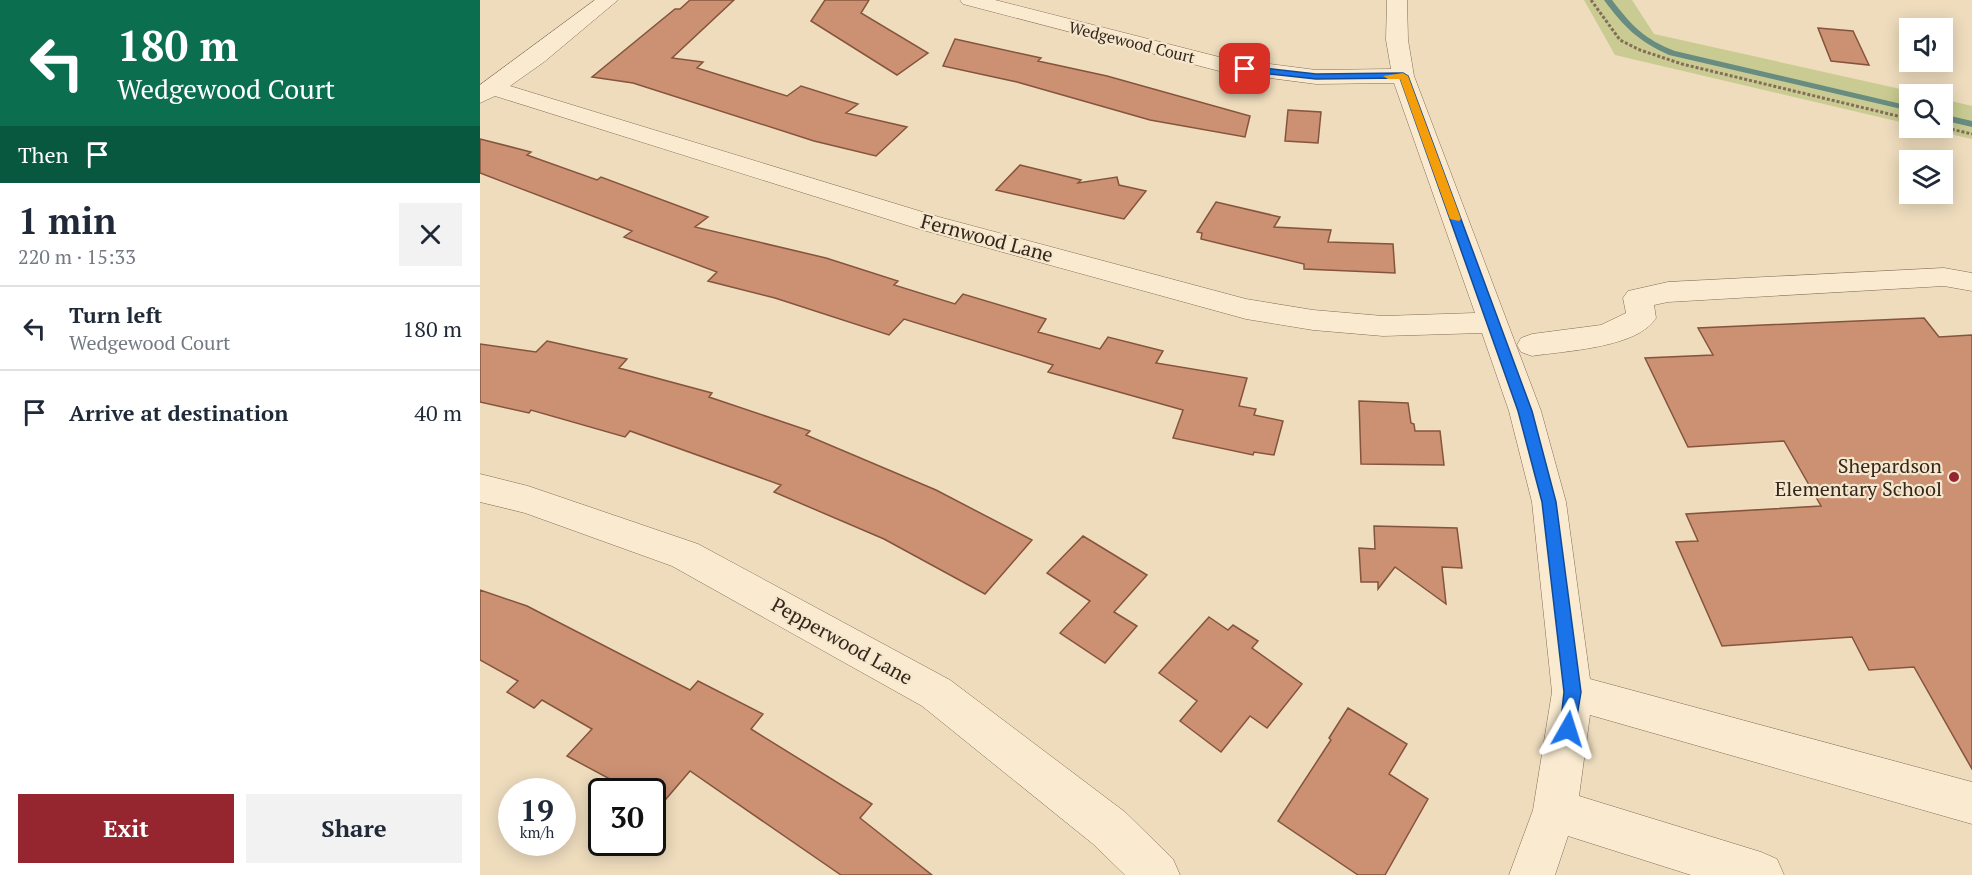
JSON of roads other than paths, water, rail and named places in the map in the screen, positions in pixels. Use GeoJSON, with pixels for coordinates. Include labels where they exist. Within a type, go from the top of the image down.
{"type":"FeatureCollection","features":[{"type":"Feature","properties":{"kind":"street"},"geometry":{"type":"LineString","coordinates":[[486,92],[537,57],[608,0]]}},
{"type":"Feature","properties":{"kind":"street","name":"Wedgewood Court"},"geometry":{"type":"LineString","coordinates":[[970,0],[1223,65],[1316,77],[1403,76]]}},
{"type":"Feature","properties":{"kind":"street"},"geometry":{"type":"LineString","coordinates":[[1397,0],[1397,40],[1403,76],[1525,411],[1549,502],[1572,692],[1566,747],[1555,810],[1532,875]]}},
{"type":"Feature","properties":{"kind":"street","name":"Fernwood Lane"},"geometry":{"type":"LineString","coordinates":[[486,92],[929,223],[1246,309],[1313,320],[1383,326],[1493,323]]}},
{"type":"Feature","properties":{"kind":"street"},"geometry":{"type":"LineString","coordinates":[[1532,345],[1607,335],[1641,318],[1638,298],[1668,292],[1944,277],[1972,282]]}},
{"type":"Feature","properties":{"kind":"street","name":"Pepperwood Lane"},"geometry":{"type":"LineString","coordinates":[[480,488],[528,500],[685,555],[936,693],[1109,828],[1157,875]]}},
{"type":"Feature","properties":{"kind":"street"},"geometry":{"type":"LineString","coordinates":[[1572,692],[1972,803]]}},
{"type":"Feature","properties":{"kind":"street"},"geometry":{"type":"LineString","coordinates":[[1555,810],[1761,875]]}},
{"type":"Feature","properties":{"kind":"waterway"},"geometry":{"type":"LineString","coordinates":[[1608,0],[1641,38],[1672,53],[1899,106]]}},
{"type":"Feature","properties":{"kind":"waterway"},"geometry":{"type":"LineString","coordinates":[[1953,120],[1972,124]]}},
{"type":"Feature","properties":{"kind":"place","name":"Shepardson Elementary School"},"geometry":{"type":"Point","coordinates":[1954,477]}}]}
